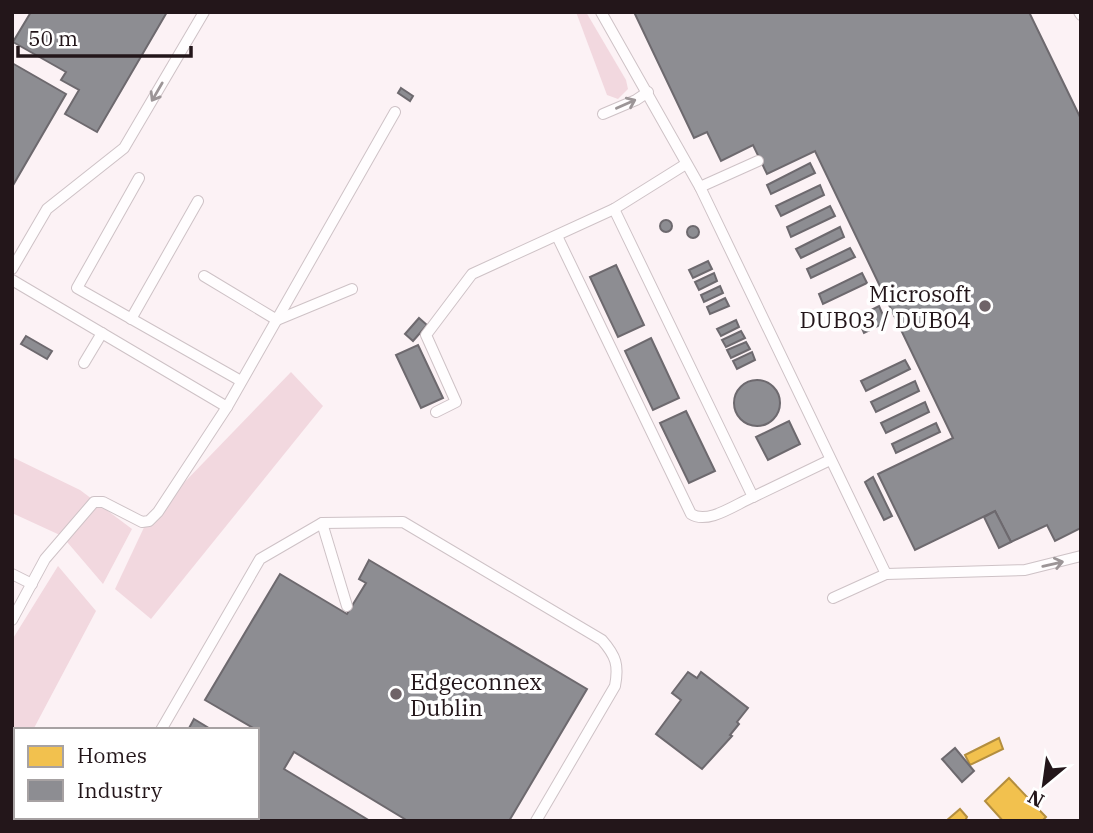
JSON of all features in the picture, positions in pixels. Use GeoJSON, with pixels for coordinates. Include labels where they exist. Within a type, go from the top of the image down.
{"type":"FeatureCollection","features":[{"type":"Feature","properties":{"kind":"lane"},"geometry":{"type":"LineString","coordinates":[[12,269],[47,209],[124,148],[204,12]]}},
{"type":"Feature","properties":{"kind":"lane"},"geometry":{"type":"LineString","coordinates":[[601,12],[700,187],[886,574]]}},
{"type":"Feature","properties":{"kind":"lane"},"geometry":{"type":"LineString","coordinates":[[603,114],[648,92]]}},
{"type":"Feature","properties":{"kind":"lane"},"geometry":{"type":"LineString","coordinates":[[12,620],[45,559],[93,502],[103,502],[142,522],[154,517],[227,407],[395,112]]}},
{"type":"Feature","properties":{"kind":"lane"},"geometry":{"type":"LineString","coordinates":[[700,187],[758,161]]}},
{"type":"Feature","properties":{"kind":"lane"},"geometry":{"type":"LineString","coordinates":[[436,412],[456,402],[426,335],[472,274],[614,209],[686,164]]}},
{"type":"Feature","properties":{"kind":"lane"},"geometry":{"type":"LineString","coordinates":[[139,178],[77,288],[242,381]]}},
{"type":"Feature","properties":{"kind":"lane"},"geometry":{"type":"LineString","coordinates":[[131,319],[198,201]]}},
{"type":"Feature","properties":{"kind":"lane"},"geometry":{"type":"LineString","coordinates":[[614,209],[752,497]]}},
{"type":"Feature","properties":{"kind":"lane"},"geometry":{"type":"LineString","coordinates":[[557,236],[691,514],[697,518],[709,517],[830,460]]}},
{"type":"Feature","properties":{"kind":"lane"},"geometry":{"type":"LineString","coordinates":[[204,276],[276,320]]}},
{"type":"Feature","properties":{"kind":"lane"},"geometry":{"type":"LineString","coordinates":[[12,280],[227,407]]}},
{"type":"Feature","properties":{"kind":"lane"},"geometry":{"type":"LineString","coordinates":[[276,320],[352,289]]}},
{"type":"Feature","properties":{"kind":"lane"},"geometry":{"type":"LineString","coordinates":[[84,363],[102,333]]}},
{"type":"Feature","properties":{"kind":"lane"},"geometry":{"type":"LineString","coordinates":[[162,728],[260,559],[322,523],[403,522],[602,640],[614,653],[618,669],[615,686],[536,821]]}},
{"type":"Feature","properties":{"kind":"lane"},"geometry":{"type":"LineString","coordinates":[[322,523],[347,606]]}},
{"type":"Feature","properties":{"kind":"lane"},"geometry":{"type":"LineString","coordinates":[[834,598],[886,574],[1025,570],[1081,556]]}},
{"type":"Feature","properties":{"kind":"lane"},"geometry":{"type":"LineString","coordinates":[[12,574],[32,584]]}},
{"type":"Feature","properties":{"kind":"shaded area"},"geometry":{"type":"Polygon","coordinates":[[[576,12],[586,12],[626,80],[628,89],[618,99],[607,95],[576,12]]]}},
{"type":"Feature","properties":{"kind":"shaded area"},"geometry":{"type":"Polygon","coordinates":[[[291,372],[323,406],[151,619],[115,589],[147,521],[291,372]]]}},
{"type":"Feature","properties":{"kind":"shaded area"},"geometry":{"type":"Polygon","coordinates":[[[12,457],[80,490],[132,529],[103,584],[62,536],[12,513],[12,457]]]}},
{"type":"Feature","properties":{"kind":"shaded area"},"geometry":{"type":"Polygon","coordinates":[[[58,566],[96,611],[34,728],[14,728],[12,769],[12,640],[58,566]]]}},
{"type":"Feature","properties":{"kind":"building: Homes"},"geometry":{"type":"Polygon","coordinates":[[[999,738],[1003,749],[970,765],[965,755],[999,738]]]}},
{"type":"Feature","properties":{"kind":"building: Homes"},"geometry":{"type":"Polygon","coordinates":[[[1009,778],[1046,817],[1042,821],[1003,821],[985,801],[1009,778]]]}},
{"type":"Feature","properties":{"kind":"building: Homes"},"geometry":{"type":"Polygon","coordinates":[[[960,809],[967,817],[965,821],[946,821],[960,809]]]}},
{"type":"Feature","properties":{"kind":"building: Industry"},"geometry":{"type":"Polygon","coordinates":[[[31,12],[167,12],[97,132],[65,114],[79,90],[61,80],[66,72],[13,42],[31,12]]]}},
{"type":"Feature","properties":{"kind":"building: Industry","name":"Microsoft DUB03 / DUB04"},"geometry":{"type":"Polygon","coordinates":[[[634,12],[1029,12],[1081,119],[1081,528],[1055,541],[1047,525],[1011,542],[995,511],[915,550],[878,474],[953,438],[815,151],[767,174],[753,145],[721,161],[707,132],[694,138],[634,12]]]}},
{"type":"Feature","properties":{"kind":"building: Industry"},"geometry":{"type":"Polygon","coordinates":[[[12,63],[66,94],[12,187],[12,63]]]}},
{"type":"Feature","properties":{"kind":"building: Industry"},"geometry":{"type":"Polygon","coordinates":[[[401,88],[413,96],[410,101],[398,93],[401,88]]]}},
{"type":"Feature","properties":{"kind":"building: Industry"},"geometry":{"type":"Polygon","coordinates":[[[810,163],[815,173],[771,194],[767,185],[810,163]]]}},
{"type":"Feature","properties":{"kind":"building: Industry"},"geometry":{"type":"Polygon","coordinates":[[[820,185],[824,195],[781,216],[776,206],[820,185]]]}},
{"type":"Feature","properties":{"kind":"building: Industry"},"geometry":{"type":"Polygon","coordinates":[[[830,206],[835,216],[791,237],[787,227],[830,206]]]}},
{"type":"Feature","properties":{"kind":"building: Industry"},"geometry":{"type":"Polygon","coordinates":[[[661,221],[671,221],[671,231],[661,231],[661,221]]]}},
{"type":"Feature","properties":{"kind":"building: Industry"},"geometry":{"type":"Polygon","coordinates":[[[693,226],[699,232],[693,238],[687,232],[693,226]]]}},
{"type":"Feature","properties":{"kind":"building: Industry"},"geometry":{"type":"Polygon","coordinates":[[[840,227],[844,237],[801,258],[796,249],[840,227]]]}},
{"type":"Feature","properties":{"kind":"building: Industry"},"geometry":{"type":"Polygon","coordinates":[[[850,248],[855,257],[811,278],[807,269],[850,248]]]}},
{"type":"Feature","properties":{"kind":"building: Industry"},"geometry":{"type":"Polygon","coordinates":[[[708,261],[712,269],[693,278],[689,270],[708,261]]]}},
{"type":"Feature","properties":{"kind":"building: Industry"},"geometry":{"type":"Polygon","coordinates":[[[616,265],[644,325],[618,337],[590,277],[616,265]]]}},
{"type":"Feature","properties":{"kind":"building: Industry"},"geometry":{"type":"Polygon","coordinates":[[[714,273],[717,281],[699,290],[695,282],[714,273]]]}},
{"type":"Feature","properties":{"kind":"building: Industry"},"geometry":{"type":"Polygon","coordinates":[[[862,273],[867,283],[823,304],[819,294],[862,273]]]}},
{"type":"Feature","properties":{"kind":"building: Industry"},"geometry":{"type":"Polygon","coordinates":[[[720,286],[723,293],[704,302],[701,295],[720,286]]]}},
{"type":"Feature","properties":{"kind":"building: Industry"},"geometry":{"type":"Polygon","coordinates":[[[725,298],[729,306],[710,314],[707,307],[725,298]]]}},
{"type":"Feature","properties":{"kind":"building: Industry"},"geometry":{"type":"Polygon","coordinates":[[[879,306],[886,322],[876,327],[869,311],[879,306]]]}},
{"type":"Feature","properties":{"kind":"building: Industry"},"geometry":{"type":"Polygon","coordinates":[[[867,313],[874,328],[864,333],[857,317],[867,313]]]}},
{"type":"Feature","properties":{"kind":"building: Industry"},"geometry":{"type":"Polygon","coordinates":[[[419,318],[427,325],[413,341],[405,334],[419,318]]]}},
{"type":"Feature","properties":{"kind":"building: Industry"},"geometry":{"type":"Polygon","coordinates":[[[736,320],[739,327],[721,336],[717,329],[736,320]]]}},
{"type":"Feature","properties":{"kind":"building: Industry"},"geometry":{"type":"Polygon","coordinates":[[[741,331],[745,338],[726,347],[722,340],[741,331]]]}},
{"type":"Feature","properties":{"kind":"building: Industry"},"geometry":{"type":"Polygon","coordinates":[[[26,336],[52,351],[47,359],[21,344],[26,336]]]}},
{"type":"Feature","properties":{"kind":"building: Industry"},"geometry":{"type":"Polygon","coordinates":[[[651,338],[679,398],[653,410],[625,351],[651,338]]]}},
{"type":"Feature","properties":{"kind":"building: Industry"},"geometry":{"type":"Polygon","coordinates":[[[746,342],[750,349],[731,358],[727,350],[746,342]]]}},
{"type":"Feature","properties":{"kind":"building: Industry"},"geometry":{"type":"Polygon","coordinates":[[[418,345],[443,398],[421,408],[396,355],[418,345]]]}},
{"type":"Feature","properties":{"kind":"building: Industry"},"geometry":{"type":"Polygon","coordinates":[[[752,352],[755,360],[737,369],[733,361],[752,352]]]}},
{"type":"Feature","properties":{"kind":"building: Industry"},"geometry":{"type":"Polygon","coordinates":[[[905,360],[910,369],[866,391],[861,381],[905,360]]]}},
{"type":"Feature","properties":{"kind":"building: Industry"},"geometry":{"type":"Polygon","coordinates":[[[757,380],[766,381],[773,387],[779,394],[779,412],[773,419],[766,425],[757,426],[748,425],[741,419],[735,412],[734,403],[735,394],[741,387],[748,381],[757,380]]]}},
{"type":"Feature","properties":{"kind":"building: Industry"},"geometry":{"type":"Polygon","coordinates":[[[915,381],[919,391],[876,412],[871,402],[915,381]]]}},
{"type":"Feature","properties":{"kind":"building: Industry"},"geometry":{"type":"Polygon","coordinates":[[[925,402],[929,412],[886,433],[881,423],[925,402]]]}},
{"type":"Feature","properties":{"kind":"building: Industry"},"geometry":{"type":"Polygon","coordinates":[[[686,411],[715,471],[689,483],[660,423],[686,411]]]}},
{"type":"Feature","properties":{"kind":"building: Industry"},"geometry":{"type":"Polygon","coordinates":[[[789,421],[800,444],[768,460],[756,437],[789,421]]]}},
{"type":"Feature","properties":{"kind":"building: Industry"},"geometry":{"type":"Polygon","coordinates":[[[936,423],[940,432],[896,453],[892,444],[936,423]]]}},
{"type":"Feature","properties":{"kind":"building: Industry"},"geometry":{"type":"Polygon","coordinates":[[[873,477],[892,516],[884,520],[865,482],[873,477]]]}},
{"type":"Feature","properties":{"kind":"building: Industry"},"geometry":{"type":"Polygon","coordinates":[[[995,511],[1011,542],[999,548],[984,517],[995,511]]]}},
{"type":"Feature","properties":{"kind":"building: Industry","name":"Edgeconnex Dublin"},"geometry":{"type":"Polygon","coordinates":[[[369,560],[587,689],[509,821],[408,821],[294,752],[284,769],[370,821],[134,821],[259,819],[259,728],[253,728],[205,700],[280,574],[347,614],[366,583],[359,579],[369,560]]]}},
{"type":"Feature","properties":{"kind":"building: Industry"},"geometry":{"type":"Polygon","coordinates":[[[688,672],[697,678],[701,672],[748,708],[737,722],[739,724],[730,735],[732,736],[702,769],[656,734],[681,700],[672,693],[688,672]]]}},
{"type":"Feature","properties":{"kind":"building: Industry"},"geometry":{"type":"Polygon","coordinates":[[[194,719],[209,728],[189,728],[194,719]]]}},
{"type":"Feature","properties":{"kind":"building: Industry"},"geometry":{"type":"Polygon","coordinates":[[[955,748],[974,771],[962,782],[942,759],[955,748]]]}},
{"type":"Feature","properties":{"kind":"place","name":"Microsoft DUB03 / DUB04"},"geometry":{"type":"Point","coordinates":[985,306]}},
{"type":"Feature","properties":{"kind":"place","name":"Edgeconnex Dublin"},"geometry":{"type":"Point","coordinates":[396,694]}}]}
